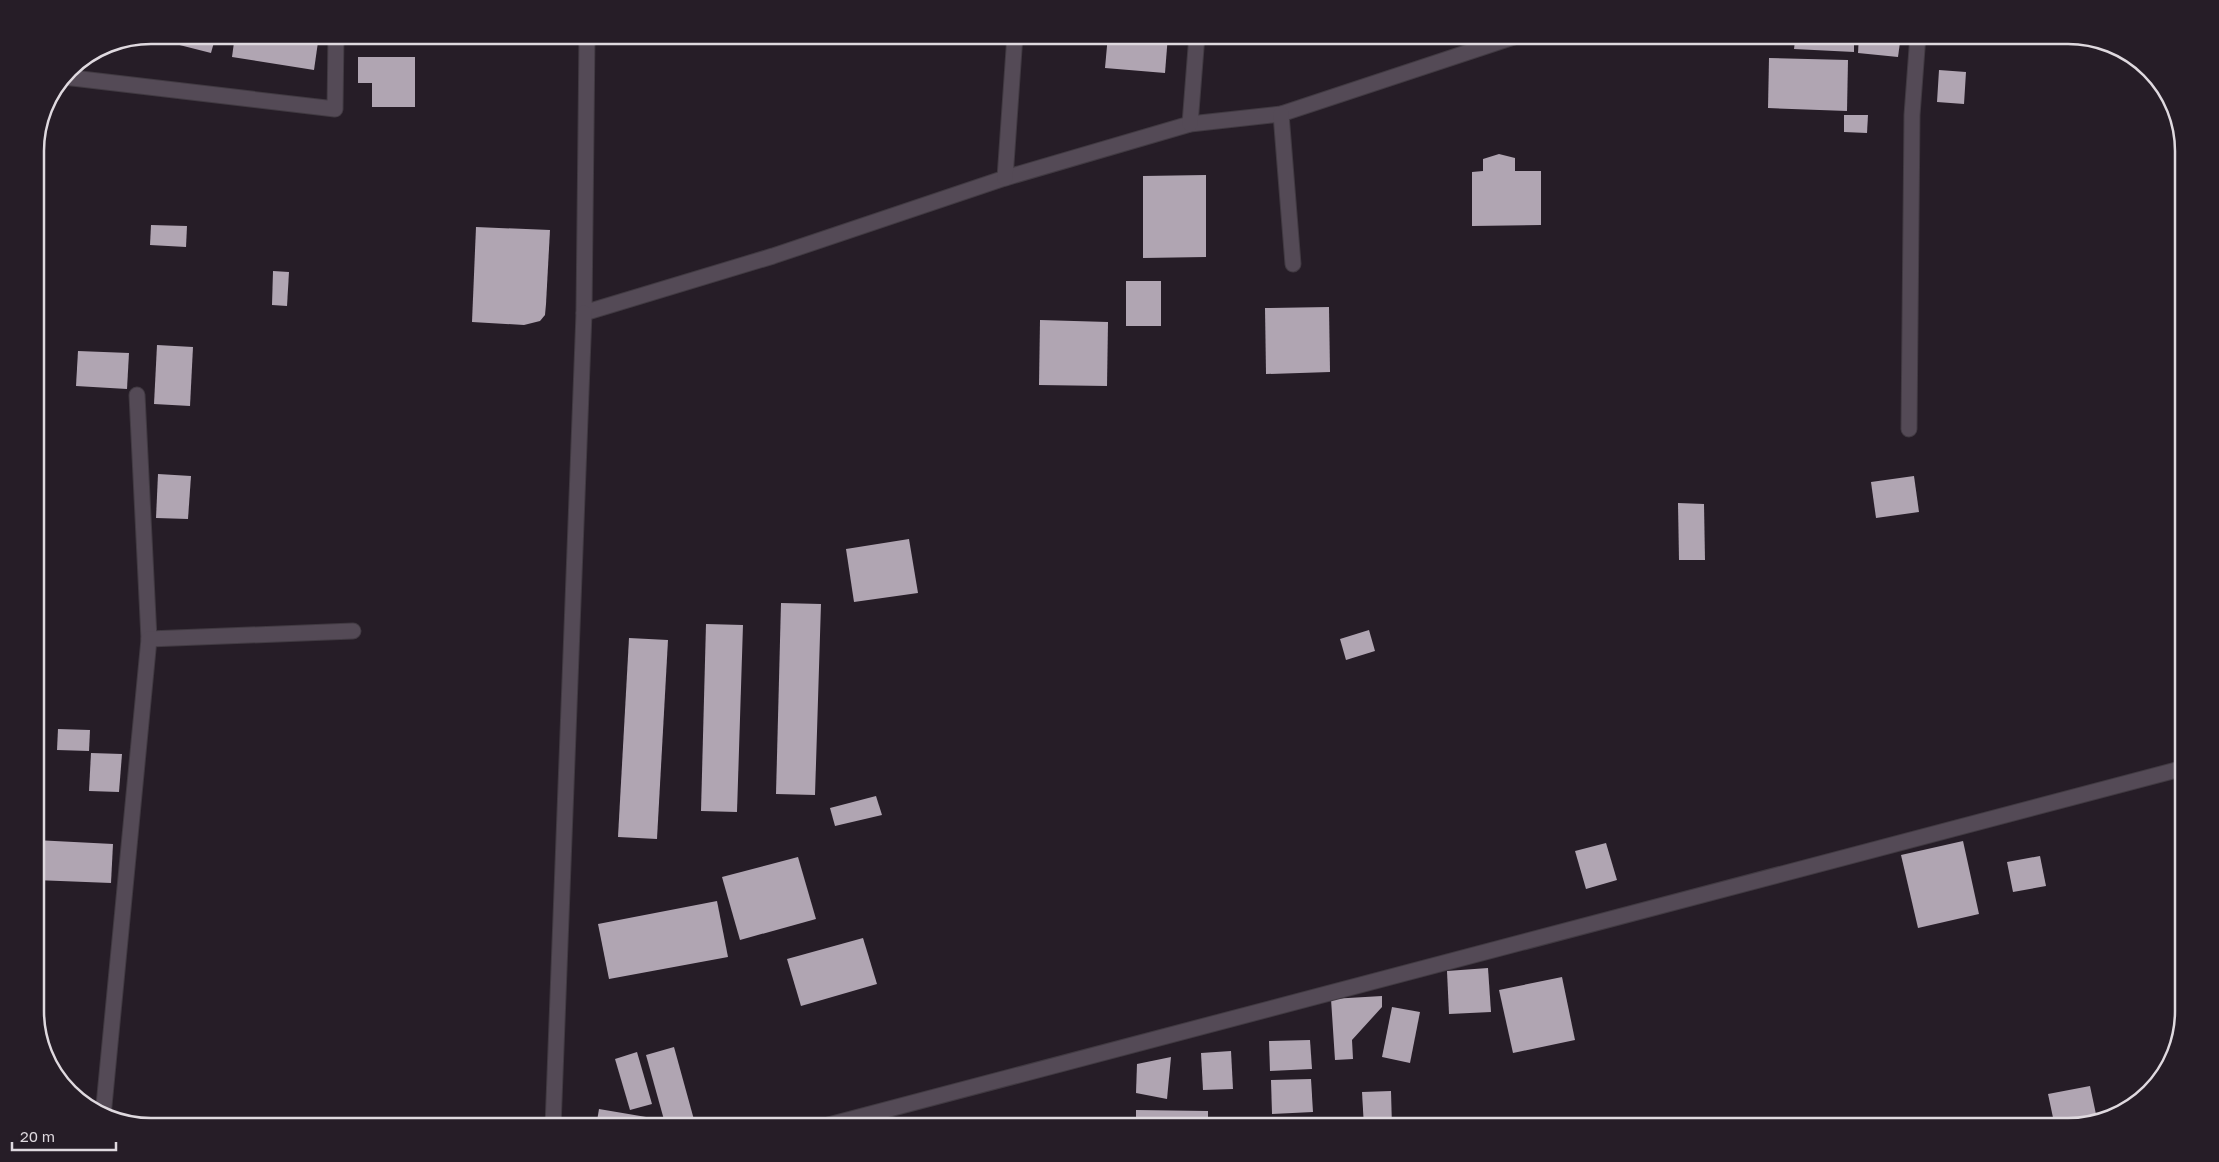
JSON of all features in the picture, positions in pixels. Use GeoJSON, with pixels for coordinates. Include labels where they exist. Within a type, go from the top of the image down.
{"type":"FeatureCollection","features":[{"type":"Feature","properties":{"kind":"lane"},"geometry":{"type":"LineString","coordinates":[[72,78],[335,109],[336,44]]}},
{"type":"Feature","properties":{"kind":"lane"},"geometry":{"type":"LineString","coordinates":[[553,1118],[584,313],[587,44]]}},
{"type":"Feature","properties":{"kind":"lane"},"geometry":{"type":"LineString","coordinates":[[1005,178],[1014,44]]}},
{"type":"Feature","properties":{"kind":"lane"},"geometry":{"type":"LineString","coordinates":[[1190,124],[1196,44]]}},
{"type":"Feature","properties":{"kind":"lane"},"geometry":{"type":"LineString","coordinates":[[584,313],[773,256],[1005,178],[1190,124],[1281,114],[1493,44]]}},
{"type":"Feature","properties":{"kind":"lane"},"geometry":{"type":"LineString","coordinates":[[1909,429],[1912,115],[1917,44]]}},
{"type":"Feature","properties":{"kind":"lane"},"geometry":{"type":"LineString","coordinates":[[1281,114],[1293,264]]}},
{"type":"Feature","properties":{"kind":"lane"},"geometry":{"type":"LineString","coordinates":[[104,1107],[149,639],[137,395]]}},
{"type":"Feature","properties":{"kind":"lane"},"geometry":{"type":"LineString","coordinates":[[149,639],[353,631]]}},
{"type":"Feature","properties":{"kind":"lane"},"geometry":{"type":"LineString","coordinates":[[855,1118],[2175,770]]}},
{"type":"Feature","properties":{"kind":"building"},"geometry":{"type":"Polygon","coordinates":[[[176,44],[214,44],[211,53],[176,44]]]}},
{"type":"Feature","properties":{"kind":"building"},"geometry":{"type":"Polygon","coordinates":[[[234,44],[318,44],[314,70],[232,57],[234,44]]]}},
{"type":"Feature","properties":{"kind":"building"},"geometry":{"type":"Polygon","coordinates":[[[1107,44],[1167,44],[1165,73],[1105,68],[1107,44]]]}},
{"type":"Feature","properties":{"kind":"building"},"geometry":{"type":"Polygon","coordinates":[[[1795,44],[1854,44],[1854,52],[1794,49],[1795,44]]]}},
{"type":"Feature","properties":{"kind":"building"},"geometry":{"type":"Polygon","coordinates":[[[1858,44],[1900,44],[1898,57],[1858,53],[1858,44]]]}},
{"type":"Feature","properties":{"kind":"building"},"geometry":{"type":"Polygon","coordinates":[[[358,57],[415,57],[415,107],[372,107],[372,83],[358,83],[358,57]]]}},
{"type":"Feature","properties":{"kind":"building"},"geometry":{"type":"Polygon","coordinates":[[[1769,58],[1848,60],[1847,111],[1768,108],[1769,58]]]}},
{"type":"Feature","properties":{"kind":"building"},"geometry":{"type":"Polygon","coordinates":[[[1939,70],[1966,72],[1964,104],[1937,102],[1939,70]]]}},
{"type":"Feature","properties":{"kind":"building"},"geometry":{"type":"Polygon","coordinates":[[[1844,115],[1868,115],[1867,133],[1844,132],[1844,115]]]}},
{"type":"Feature","properties":{"kind":"building"},"geometry":{"type":"Polygon","coordinates":[[[1499,154],[1515,158],[1515,171],[1541,171],[1541,225],[1472,226],[1472,172],[1483,171],[1483,159],[1499,154]]]}},
{"type":"Feature","properties":{"kind":"building"},"geometry":{"type":"Polygon","coordinates":[[[1206,175],[1206,257],[1143,258],[1143,176],[1206,175]]]}},
{"type":"Feature","properties":{"kind":"building"},"geometry":{"type":"Polygon","coordinates":[[[151,225],[187,226],[186,247],[150,245],[151,225]]]}},
{"type":"Feature","properties":{"kind":"building"},"geometry":{"type":"Polygon","coordinates":[[[476,227],[550,230],[545,315],[540,321],[524,325],[472,322],[476,227]]]}},
{"type":"Feature","properties":{"kind":"building"},"geometry":{"type":"Polygon","coordinates":[[[273,271],[289,272],[287,306],[272,305],[273,271]]]}},
{"type":"Feature","properties":{"kind":"building"},"geometry":{"type":"Polygon","coordinates":[[[1126,281],[1161,281],[1161,326],[1126,326],[1126,281]]]}},
{"type":"Feature","properties":{"kind":"building"},"geometry":{"type":"Polygon","coordinates":[[[1329,307],[1330,372],[1266,374],[1265,308],[1329,307]]]}},
{"type":"Feature","properties":{"kind":"building"},"geometry":{"type":"Polygon","coordinates":[[[1040,320],[1108,322],[1107,386],[1039,385],[1040,320]]]}},
{"type":"Feature","properties":{"kind":"building"},"geometry":{"type":"Polygon","coordinates":[[[157,345],[193,347],[190,406],[154,404],[157,345]]]}},
{"type":"Feature","properties":{"kind":"building"},"geometry":{"type":"Polygon","coordinates":[[[78,351],[129,353],[127,389],[76,386],[78,351]]]}},
{"type":"Feature","properties":{"kind":"building"},"geometry":{"type":"Polygon","coordinates":[[[158,474],[191,476],[188,519],[156,518],[158,474]]]}},
{"type":"Feature","properties":{"kind":"building"},"geometry":{"type":"Polygon","coordinates":[[[1914,476],[1919,512],[1876,518],[1871,482],[1914,476]]]}},
{"type":"Feature","properties":{"kind":"building"},"geometry":{"type":"Polygon","coordinates":[[[1678,503],[1704,504],[1705,560],[1679,560],[1678,503]]]}},
{"type":"Feature","properties":{"kind":"building"},"geometry":{"type":"Polygon","coordinates":[[[909,539],[918,593],[854,602],[846,549],[909,539]]]}},
{"type":"Feature","properties":{"kind":"building"},"geometry":{"type":"Polygon","coordinates":[[[781,603],[821,604],[815,795],[776,794],[781,603]]]}},
{"type":"Feature","properties":{"kind":"building"},"geometry":{"type":"Polygon","coordinates":[[[706,624],[743,625],[737,812],[701,811],[706,624]]]}},
{"type":"Feature","properties":{"kind":"building"},"geometry":{"type":"Polygon","coordinates":[[[1369,630],[1375,651],[1346,660],[1340,639],[1369,630]]]}},
{"type":"Feature","properties":{"kind":"building"},"geometry":{"type":"Polygon","coordinates":[[[629,638],[668,640],[657,839],[618,837],[629,638]]]}},
{"type":"Feature","properties":{"kind":"building"},"geometry":{"type":"Polygon","coordinates":[[[58,729],[90,730],[89,751],[57,750],[58,729]]]}},
{"type":"Feature","properties":{"kind":"building"},"geometry":{"type":"Polygon","coordinates":[[[91,753],[122,754],[119,792],[89,791],[91,753]]]}},
{"type":"Feature","properties":{"kind":"building"},"geometry":{"type":"Polygon","coordinates":[[[876,796],[882,815],[835,826],[830,808],[876,796]]]}},
{"type":"Feature","properties":{"kind":"building"},"geometry":{"type":"Polygon","coordinates":[[[44,840],[113,844],[111,883],[44,880],[44,840]]]}},
{"type":"Feature","properties":{"kind":"building"},"geometry":{"type":"Polygon","coordinates":[[[1963,841],[1979,914],[1918,928],[1901,855],[1963,841]]]}},
{"type":"Feature","properties":{"kind":"building"},"geometry":{"type":"Polygon","coordinates":[[[1606,843],[1617,880],[1586,889],[1575,851],[1606,843]]]}},
{"type":"Feature","properties":{"kind":"building"},"geometry":{"type":"Polygon","coordinates":[[[2040,856],[2046,886],[2013,892],[2007,862],[2040,856]]]}},
{"type":"Feature","properties":{"kind":"building"},"geometry":{"type":"Polygon","coordinates":[[[798,857],[816,919],[740,940],[722,877],[798,857]]]}},
{"type":"Feature","properties":{"kind":"building"},"geometry":{"type":"Polygon","coordinates":[[[717,901],[728,957],[609,979],[598,924],[717,901]]]}},
{"type":"Feature","properties":{"kind":"building"},"geometry":{"type":"Polygon","coordinates":[[[863,938],[877,984],[801,1006],[787,959],[863,938]]]}},
{"type":"Feature","properties":{"kind":"building"},"geometry":{"type":"Polygon","coordinates":[[[1488,968],[1491,1012],[1449,1014],[1447,971],[1488,968]]]}},
{"type":"Feature","properties":{"kind":"building"},"geometry":{"type":"Polygon","coordinates":[[[1562,977],[1575,1040],[1513,1053],[1499,990],[1562,977]]]}},
{"type":"Feature","properties":{"kind":"building"},"geometry":{"type":"Polygon","coordinates":[[[1382,996],[1382,1007],[1352,1040],[1353,1059],[1335,1060],[1331,999],[1382,996]]]}},
{"type":"Feature","properties":{"kind":"building"},"geometry":{"type":"Polygon","coordinates":[[[1392,1007],[1420,1012],[1410,1063],[1382,1057],[1392,1007]]]}},
{"type":"Feature","properties":{"kind":"building"},"geometry":{"type":"Polygon","coordinates":[[[1310,1040],[1312,1069],[1270,1071],[1269,1041],[1310,1040]]]}},
{"type":"Feature","properties":{"kind":"building"},"geometry":{"type":"Polygon","coordinates":[[[674,1047],[694,1118],[664,1118],[646,1055],[674,1047]]]}},
{"type":"Feature","properties":{"kind":"building"},"geometry":{"type":"Polygon","coordinates":[[[1231,1051],[1233,1089],[1203,1090],[1201,1053],[1231,1051]]]}},
{"type":"Feature","properties":{"kind":"building"},"geometry":{"type":"Polygon","coordinates":[[[637,1052],[652,1104],[630,1110],[615,1059],[637,1052]]]}},
{"type":"Feature","properties":{"kind":"building"},"geometry":{"type":"Polygon","coordinates":[[[1171,1057],[1167,1099],[1136,1093],[1137,1064],[1171,1057]]]}},
{"type":"Feature","properties":{"kind":"building"},"geometry":{"type":"Polygon","coordinates":[[[1311,1079],[1313,1112],[1272,1114],[1271,1080],[1311,1079]]]}},
{"type":"Feature","properties":{"kind":"building"},"geometry":{"type":"Polygon","coordinates":[[[2090,1086],[2096,1115],[2053,1118],[2048,1094],[2090,1086]]]}},
{"type":"Feature","properties":{"kind":"building"},"geometry":{"type":"Polygon","coordinates":[[[1391,1091],[1392,1118],[1363,1118],[1362,1092],[1391,1091]]]}},
{"type":"Feature","properties":{"kind":"building"},"geometry":{"type":"Polygon","coordinates":[[[599,1109],[652,1118],[598,1118],[599,1109]]]}},
{"type":"Feature","properties":{"kind":"building"},"geometry":{"type":"Polygon","coordinates":[[[1136,1110],[1208,1111],[1208,1118],[1136,1118],[1136,1110]]]}}]}
